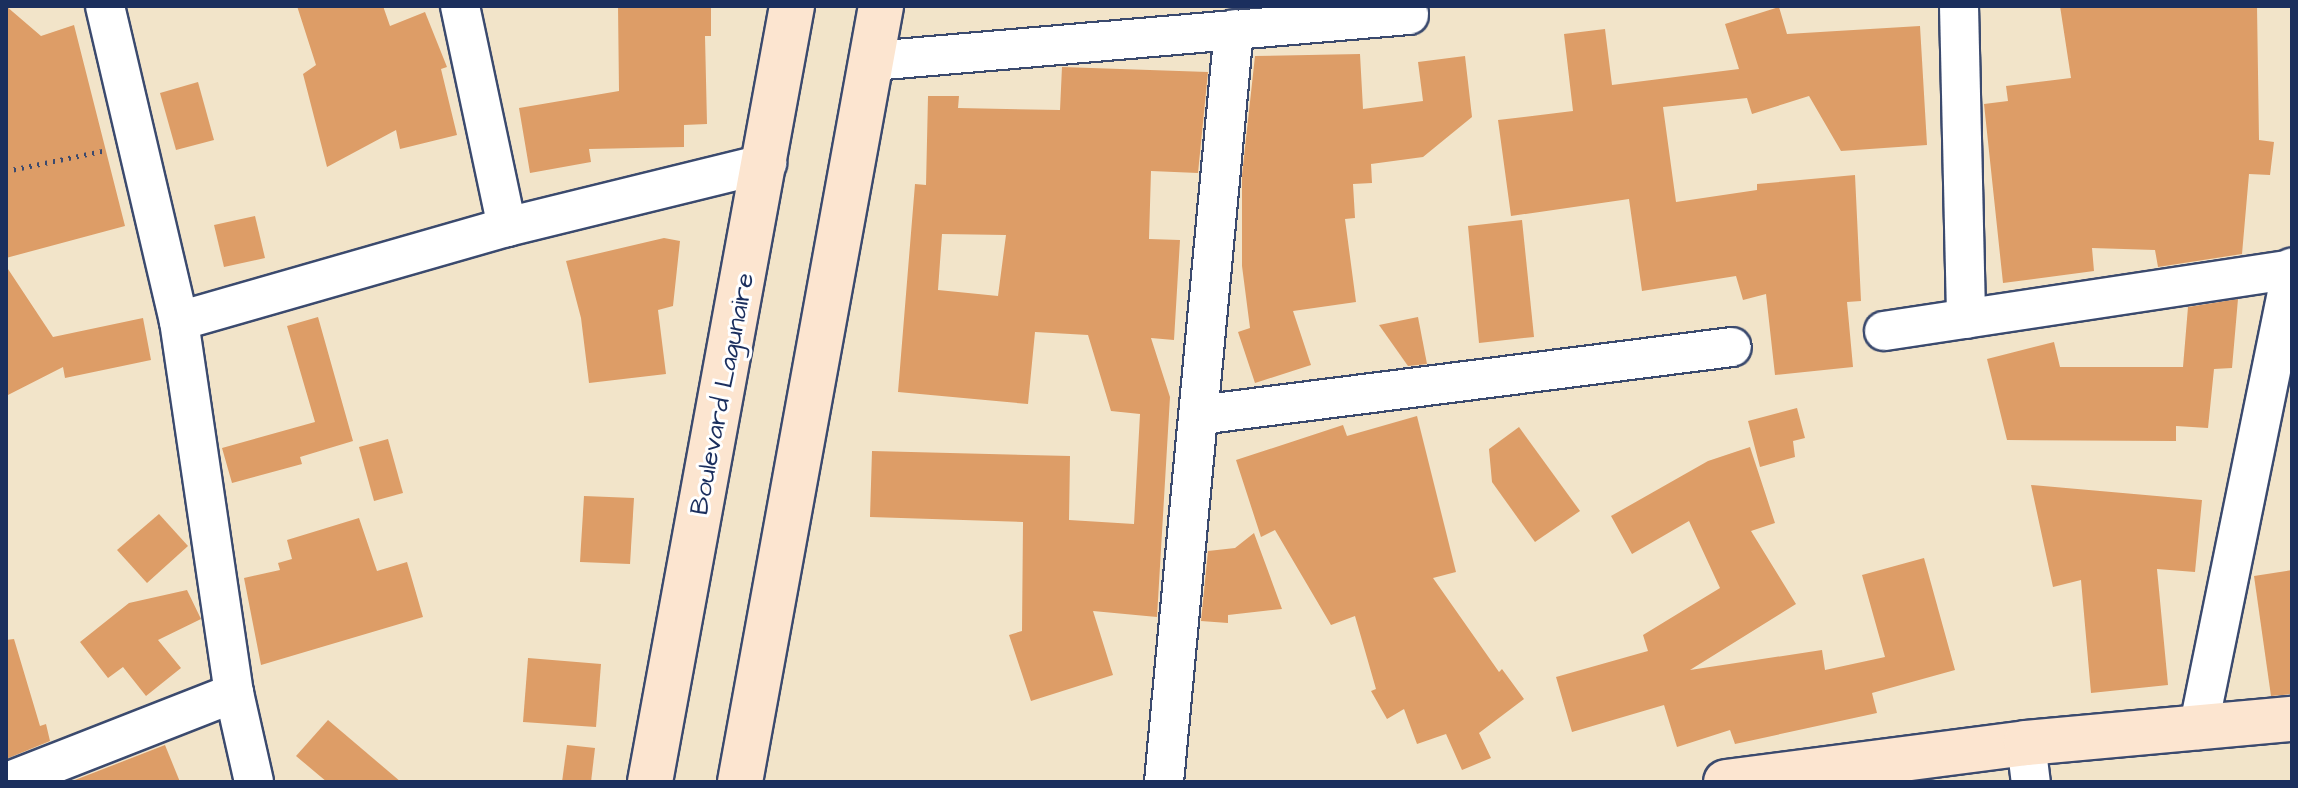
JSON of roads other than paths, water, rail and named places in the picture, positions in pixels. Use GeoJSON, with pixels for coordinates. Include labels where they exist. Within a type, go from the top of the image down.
{"type":"FeatureCollection","features":[{"type":"Feature","properties":{"kind":"main road","name":"Boulevard Lagunaire"},"geometry":{"type":"LineString","coordinates":[[650,782],[767,163],[792,6]]}},
{"type":"Feature","properties":{"kind":"main road"},"geometry":{"type":"LineString","coordinates":[[740,782],[881,6]]}},
{"type":"Feature","properties":{"kind":"main road"},"geometry":{"type":"LineString","coordinates":[[1726,782],[2028,763],[2198,730],[2292,719]]}},
{"type":"Feature","properties":{"kind":"street"},"geometry":{"type":"LineString","coordinates":[[105,6],[179,321],[234,693],[254,782]]}},
{"type":"Feature","properties":{"kind":"street"},"geometry":{"type":"LineString","coordinates":[[460,6],[507,227]]}},
{"type":"Feature","properties":{"kind":"street"},"geometry":{"type":"LineString","coordinates":[[1959,6],[1966,319]]}},
{"type":"Feature","properties":{"kind":"street"},"geometry":{"type":"LineString","coordinates":[[873,61],[1409,15]]}},
{"type":"Feature","properties":{"kind":"street"},"geometry":{"type":"LineString","coordinates":[[1164,782],[1234,29]]}},
{"type":"Feature","properties":{"kind":"street"},"geometry":{"type":"LineString","coordinates":[[179,321],[507,227],[767,163]]}},
{"type":"Feature","properties":{"kind":"street"},"geometry":{"type":"LineString","coordinates":[[1884,331],[2292,269],[2198,730]]}},
{"type":"Feature","properties":{"kind":"street"},"geometry":{"type":"LineString","coordinates":[[1199,415],[1732,347]]}},
{"type":"Feature","properties":{"kind":"street"},"geometry":{"type":"LineString","coordinates":[[7,782],[234,693]]}}]}
